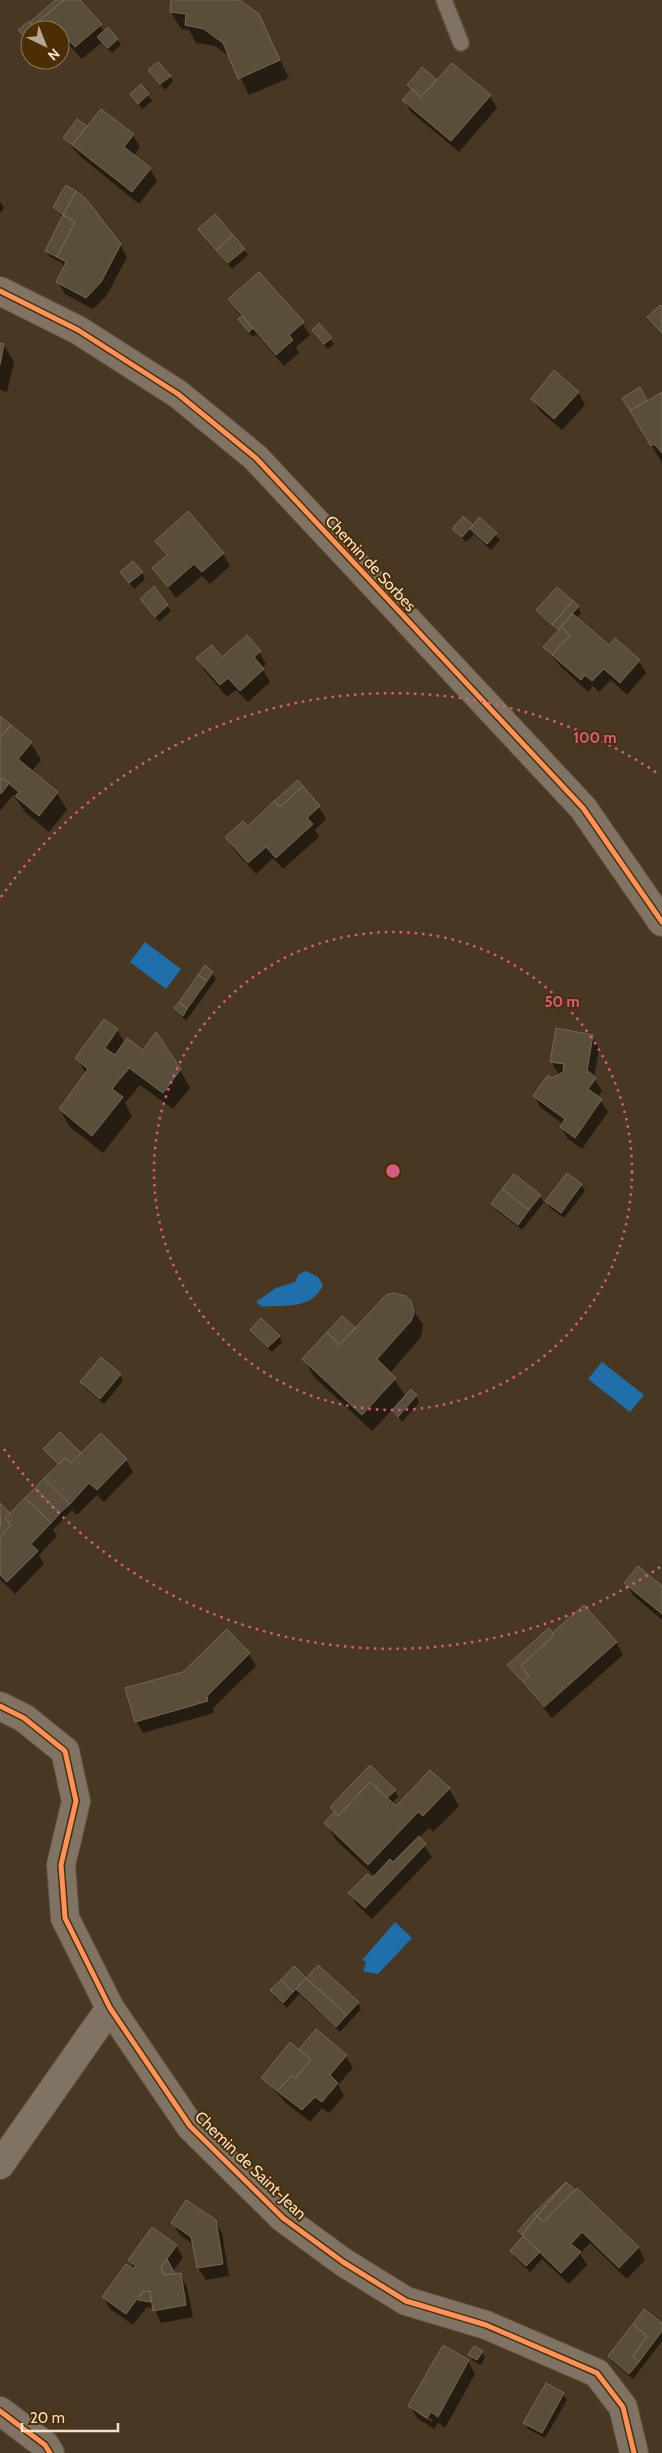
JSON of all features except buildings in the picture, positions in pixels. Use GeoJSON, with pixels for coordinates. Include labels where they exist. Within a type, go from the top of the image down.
{"type":"FeatureCollection","features":[{"type":"Feature","properties":{"kind":"street","name":"Chemin de Sorbes"},"geometry":{"type":"LineString","coordinates":[[0,290],[78,330],[178,394],[256,458],[583,808],[662,922]]}},
{"type":"Feature","properties":{"kind":"street","name":"Chemin de Saint-Jean"},"geometry":{"type":"LineString","coordinates":[[0,1706],[24,1718],[66,1751],[76,1801],[61,1865],[65,1918],[110,2008],[190,2126],[284,2218],[343,2262],[406,2301],[486,2325],[597,2373],[623,2407],[634,2453]]}},
{"type":"Feature","properties":{"kind":"street"},"geometry":{"type":"LineString","coordinates":[[0,2165],[110,2008]]}},
{"type":"Feature","properties":{"kind":"street"},"geometry":{"type":"LineString","coordinates":[[0,2411],[45,2445],[50,2453]]}},
{"type":"Feature","properties":{"kind":"lane"},"geometry":{"type":"LineString","coordinates":[[444,0],[461,43]]}},
{"type":"Feature","properties":{"kind":"water"},"geometry":{"type":"Polygon","coordinates":[[[145,942],[181,969],[166,989],[130,962],[145,942]]]}},
{"type":"Feature","properties":{"kind":"water"},"geometry":{"type":"Polygon","coordinates":[[[306,1271],[318,1277],[323,1285],[312,1299],[296,1305],[262,1307],[256,1302],[276,1288],[295,1282],[299,1274],[306,1271]]]}},
{"type":"Feature","properties":{"kind":"water"},"geometry":{"type":"Polygon","coordinates":[[[602,1362],[644,1395],[630,1412],[588,1379],[602,1362]]]}},
{"type":"Feature","properties":{"kind":"water"},"geometry":{"type":"Polygon","coordinates":[[[395,1922],[412,1938],[378,1974],[363,1971],[366,1962],[362,1960],[395,1922]]]}},
{"type":"Feature","properties":{"kind":"cycle path"},"geometry":{"type":"LineString","coordinates":[[0,291],[78,330],[178,394],[256,458],[583,808],[662,922]]}},
{"type":"Feature","properties":{"kind":"cycle path"},"geometry":{"type":"LineString","coordinates":[[0,1706],[24,1718],[65,1751],[76,1801],[61,1865],[65,1918],[110,2008],[190,2126],[283,2218],[343,2262],[406,2301],[486,2325],[597,2373],[623,2407],[634,2453]]}},
{"type":"Feature","properties":{"kind":"cycle path"},"geometry":{"type":"LineString","coordinates":[[0,2411],[45,2445],[50,2453]]}}]}
